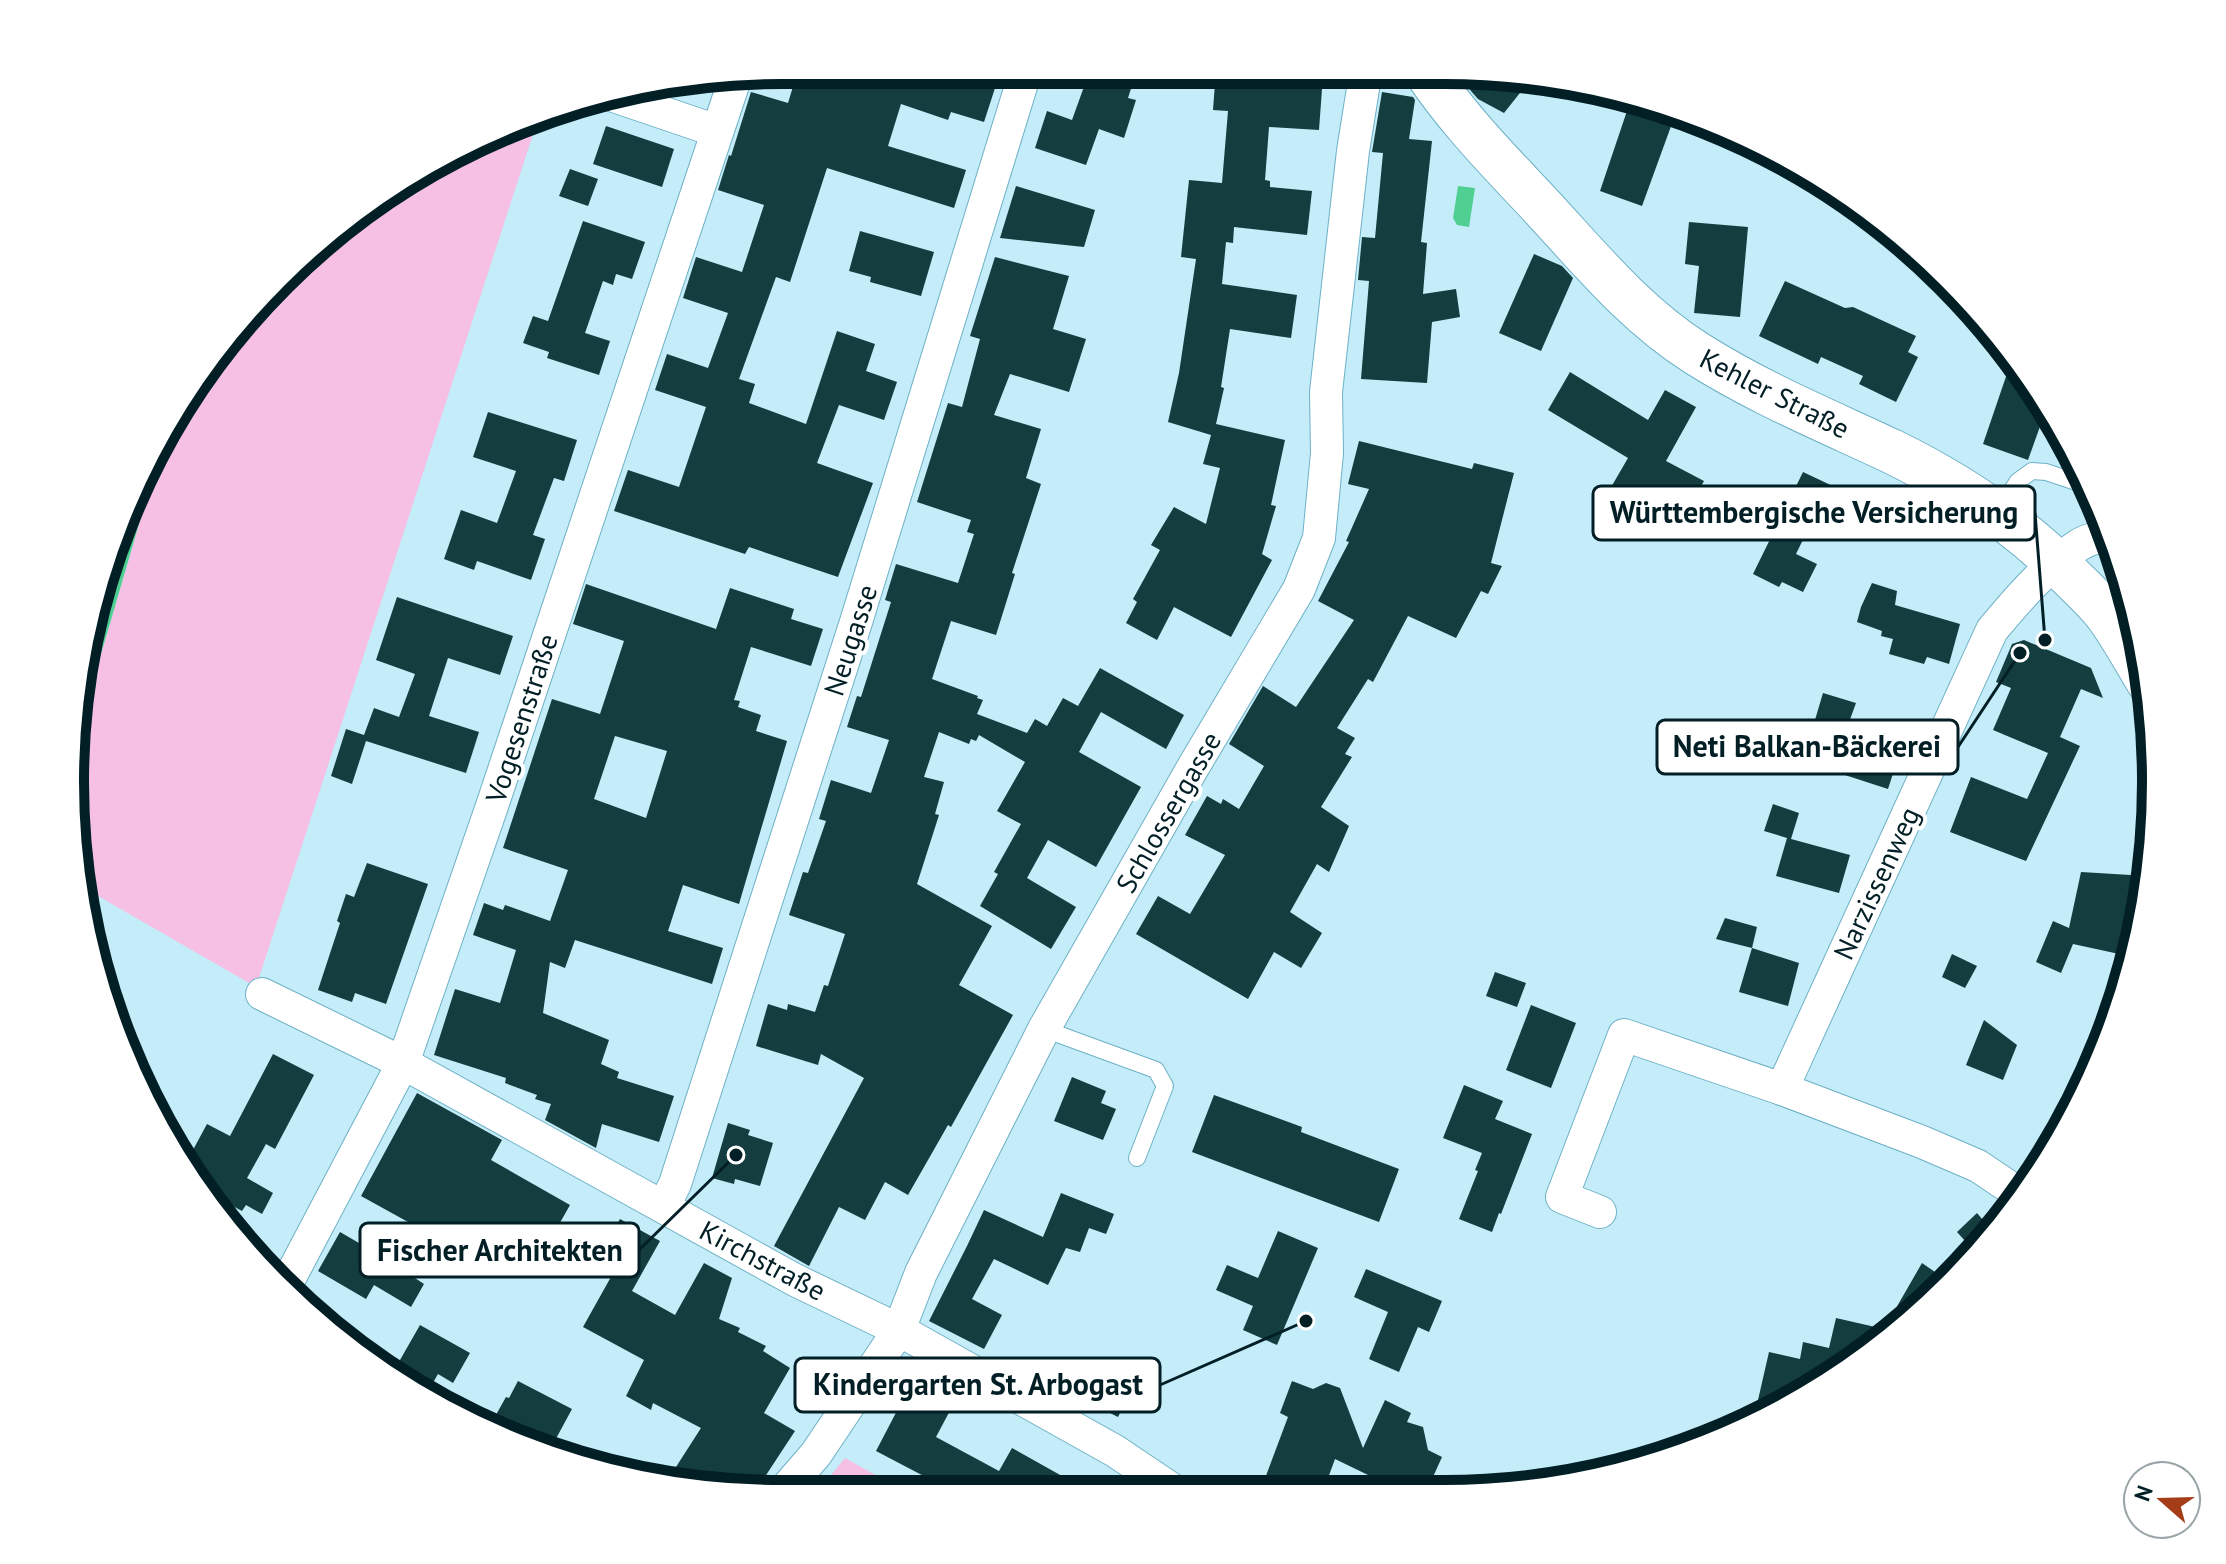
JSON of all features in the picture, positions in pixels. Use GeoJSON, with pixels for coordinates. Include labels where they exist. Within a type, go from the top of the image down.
{"type":"FeatureCollection","features":[{"type":"Feature","properties":{"kind":"main road","name":"Kehler Straße"},"geometry":{"type":"LineString","coordinates":[[1434,84],[1494,156],[1645,316],[1695,353],[1779,401],[1892,452],[1997,513],[2057,562],[2109,618],[2130,652]]}},
{"type":"Feature","properties":{"kind":"street","name":"Neugasse"},"geometry":{"type":"LineString","coordinates":[[664,1206],[675,1184],[856,622],[1022,84]]}},
{"type":"Feature","properties":{"kind":"street","name":"Schlossergasse"},"geometry":{"type":"LineString","coordinates":[[793,1480],[816,1454],[899,1330],[921,1273],[1044,1029],[1299,589],[1319,538],[1327,453],[1326,392],[1353,151],[1364,84]]}},
{"type":"Feature","properties":{"kind":"street","name":"Vogesenstraße"},"geometry":{"type":"LineString","coordinates":[[290,1278],[403,1063],[733,85]]}},
{"type":"Feature","properties":{"kind":"street"},"geometry":{"type":"LineString","coordinates":[[629,101],[717,131]]}},
{"type":"Feature","properties":{"kind":"street","name":"Narzissenweg"},"geometry":{"type":"LineString","coordinates":[[1782,1089],[1992,630],[2024,593],[2057,562],[2082,543],[2098,538]]}},
{"type":"Feature","properties":{"kind":"street","name":"Kirchstraße"},"geometry":{"type":"LineString","coordinates":[[262,994],[403,1063],[795,1280],[899,1330],[1115,1451],[1158,1480]]}},
{"type":"Feature","properties":{"kind":"street"},"geometry":{"type":"LineString","coordinates":[[1600,1212],[1562,1197],[1624,1035],[1782,1089],[1922,1142],[1978,1166],[2011,1188]]}},
{"type":"Feature","properties":{"kind":"lane"},"geometry":{"type":"LineString","coordinates":[[1997,513],[2018,481],[2032,471],[2074,481]]}},
{"type":"Feature","properties":{"kind":"lane"},"geometry":{"type":"LineString","coordinates":[[1044,1029],[1156,1070],[1165,1086],[1137,1158]]}},
{"type":"Feature","properties":{"kind":"shaded area"},"geometry":{"type":"Polygon","coordinates":[[[534,130],[256,987],[93,893],[85,828],[85,736],[94,665],[99,661],[150,486],[178,433],[228,357],[288,288],[357,228],[433,178],[473,156],[534,130]]]}},
{"type":"Feature","properties":{"kind":"shaded area"},"geometry":{"type":"Polygon","coordinates":[[[1458,186],[1475,188],[1469,227],[1457,225],[1453,218],[1458,186]]]}},
{"type":"Feature","properties":{"kind":"shaded area"},"geometry":{"type":"Polygon","coordinates":[[[150,486],[99,661],[94,665],[108,601],[121,558],[150,486]]]}},
{"type":"Feature","properties":{"kind":"shaded area"},"geometry":{"type":"Polygon","coordinates":[[[845,1458],[884,1480],[827,1480],[845,1458]]]}},
{"type":"Feature","properties":{"kind":"building"},"geometry":{"type":"Polygon","coordinates":[[[794,84],[996,85],[984,122],[951,112],[948,120],[901,104],[888,146],[966,170],[954,208],[827,168],[790,282],[776,277],[739,379],[755,384],[749,403],[806,424],[837,331],[875,344],[866,371],[897,382],[884,420],[839,405],[817,463],[873,483],[838,577],[749,547],[745,554],[614,511],[628,470],[679,487],[706,407],[655,390],[667,354],[708,368],[728,313],[683,298],[696,257],[742,272],[764,205],[718,190],[751,92],[788,103],[794,84]]]}},
{"type":"Feature","properties":{"kind":"building"},"geometry":{"type":"Polygon","coordinates":[[[1085,84],[1132,84],[1128,98],[1136,100],[1124,138],[1099,129],[1086,165],[1035,148],[1047,111],[1072,120],[1085,84]]]}},
{"type":"Feature","properties":{"kind":"building"},"geometry":{"type":"Polygon","coordinates":[[[1215,84],[1285,84],[1322,89],[1319,130],[1269,127],[1265,180],[1270,181],[1270,187],[1312,191],[1307,235],[1234,227],[1233,243],[1226,242],[1222,284],[1297,295],[1291,338],[1230,329],[1221,387],[1224,388],[1216,424],[1285,440],[1271,505],[1276,506],[1262,554],[1272,560],[1231,637],[1174,607],[1157,640],[1126,623],[1137,602],[1133,599],[1160,550],[1151,545],[1174,507],[1206,524],[1220,468],[1203,464],[1211,435],[1168,422],[1179,373],[1196,259],[1181,257],[1189,180],[1222,183],[1228,111],[1213,110],[1215,84]]]}},
{"type":"Feature","properties":{"kind":"building"},"geometry":{"type":"Polygon","coordinates":[[[1467,84],[1523,89],[1504,113],[1478,99],[1467,84]]]}},
{"type":"Feature","properties":{"kind":"building"},"geometry":{"type":"Polygon","coordinates":[[[1382,92],[1413,97],[1409,139],[1432,141],[1421,242],[1427,243],[1423,294],[1456,289],[1460,317],[1432,322],[1427,383],[1361,379],[1369,281],[1358,280],[1362,237],[1375,238],[1383,153],[1372,152],[1382,92]]]}},
{"type":"Feature","properties":{"kind":"building"},"geometry":{"type":"Polygon","coordinates":[[[1628,109],[1672,123],[1642,206],[1600,191],[1628,109]]]}},
{"type":"Feature","properties":{"kind":"building"},"geometry":{"type":"Polygon","coordinates":[[[606,126],[674,149],[662,187],[593,164],[606,126]]]}},
{"type":"Feature","properties":{"kind":"building"},"geometry":{"type":"Polygon","coordinates":[[[570,169],[598,179],[588,206],[559,196],[570,169]]]}},
{"type":"Feature","properties":{"kind":"building"},"geometry":{"type":"Polygon","coordinates":[[[1016,186],[1095,210],[1084,247],[1000,238],[1016,186]]]}},
{"type":"Feature","properties":{"kind":"building"},"geometry":{"type":"Polygon","coordinates":[[[583,221],[645,242],[632,279],[616,274],[613,285],[603,281],[585,333],[610,341],[599,375],[547,358],[549,352],[523,343],[533,316],[548,321],[583,221]]]}},
{"type":"Feature","properties":{"kind":"building"},"geometry":{"type":"Polygon","coordinates":[[[1689,222],[1748,227],[1740,317],[1694,313],[1699,266],[1685,264],[1689,222]]]}},
{"type":"Feature","properties":{"kind":"building"},"geometry":{"type":"Polygon","coordinates":[[[860,231],[934,252],[921,296],[870,282],[871,277],[849,271],[860,231]]]}},
{"type":"Feature","properties":{"kind":"building"},"geometry":{"type":"Polygon","coordinates":[[[1534,254],[1562,266],[1573,278],[1541,351],[1499,333],[1534,254]]]}},
{"type":"Feature","properties":{"kind":"building"},"geometry":{"type":"Polygon","coordinates":[[[995,257],[1069,276],[1053,329],[1086,339],[1069,392],[1010,374],[994,415],[1041,429],[1026,478],[1041,484],[996,635],[951,621],[932,679],[978,696],[983,700],[977,714],[1027,733],[1035,719],[1047,726],[1063,698],[1078,706],[1100,668],[1184,715],[1166,749],[1101,712],[1079,752],[1141,787],[1096,867],[1048,840],[1027,878],[1076,907],[1051,949],[980,906],[998,874],[994,872],[1021,824],[997,811],[1025,762],[979,735],[976,741],[971,739],[969,744],[939,732],[924,777],[944,782],[935,814],[939,815],[917,884],[992,926],[959,985],[1013,1015],[951,1127],[948,1125],[908,1195],[885,1182],[865,1220],[839,1207],[809,1266],[774,1246],[864,1078],[821,1054],[818,1065],[756,1046],[768,1004],[787,1010],[788,1004],[815,1012],[824,985],[828,986],[845,934],[789,915],[803,872],[808,873],[826,821],[819,819],[831,780],[871,793],[889,740],[847,727],[857,696],[861,697],[891,602],[885,600],[896,564],[958,583],[974,534],[967,532],[971,520],[917,502],[948,403],[962,407],[980,339],[970,336],[995,257]]]}},
{"type":"Feature","properties":{"kind":"building"},"geometry":{"type":"Polygon","coordinates":[[[1785,281],[1916,336],[1908,352],[1918,357],[1896,402],[1859,384],[1863,376],[1821,357],[1818,364],[1759,336],[1785,281]]]}},
{"type":"Feature","properties":{"kind":"building"},"geometry":{"type":"Polygon","coordinates":[[[2008,371],[2041,422],[2028,460],[1983,444],[2008,371]]]}},
{"type":"Feature","properties":{"kind":"building"},"geometry":{"type":"Polygon","coordinates":[[[1570,372],[1648,420],[1665,390],[1696,407],[1666,461],[1704,481],[1679,526],[1610,489],[1628,458],[1548,410],[1570,372]]]}},
{"type":"Feature","properties":{"kind":"building"},"geometry":{"type":"Polygon","coordinates":[[[488,412],[577,440],[564,481],[554,478],[533,535],[545,539],[531,580],[477,561],[474,570],[444,559],[461,510],[497,523],[516,471],[473,457],[488,412]]]}},
{"type":"Feature","properties":{"kind":"building"},"geometry":{"type":"Polygon","coordinates":[[[1359,441],[1472,469],[1474,463],[1514,473],[1491,563],[1502,566],[1488,594],[1481,591],[1456,638],[1408,616],[1373,682],[1368,679],[1337,728],[1355,738],[1345,754],[1352,757],[1321,807],[1349,826],[1329,872],[1317,864],[1290,912],[1322,933],[1301,968],[1274,952],[1248,999],[1136,934],[1158,896],[1190,914],[1225,855],[1185,835],[1207,796],[1221,804],[1223,799],[1239,809],[1264,766],[1229,744],[1263,686],[1296,707],[1354,620],[1318,601],[1349,542],[1346,541],[1369,489],[1348,484],[1359,441]]]}},
{"type":"Feature","properties":{"kind":"building"},"geometry":{"type":"Polygon","coordinates":[[[1803,472],[1854,496],[1844,517],[1820,505],[1796,554],[1817,564],[1803,592],[1782,582],[1779,587],[1753,574],[1803,472]]]}},
{"type":"Feature","properties":{"kind":"building"},"geometry":{"type":"Polygon","coordinates":[[[1872,583],[1897,591],[1895,605],[1960,624],[1949,664],[1927,657],[1924,664],[1889,654],[1893,639],[1881,636],[1882,631],[1857,622],[1872,583]]]}},
{"type":"Feature","properties":{"kind":"building"},"geometry":{"type":"Polygon","coordinates":[[[586,584],[716,629],[730,588],[794,609],[791,619],[823,629],[811,666],[751,647],[734,700],[740,701],[738,707],[761,715],[756,731],[787,741],[739,904],[683,885],[668,931],[723,948],[712,984],[575,940],[565,968],[550,962],[543,1013],[609,1040],[601,1064],[619,1072],[617,1078],[674,1096],[659,1142],[602,1124],[596,1148],[545,1120],[551,1104],[535,1099],[537,1095],[505,1083],[506,1078],[434,1055],[455,989],[500,1003],[516,950],[473,935],[484,903],[503,910],[505,905],[550,921],[568,870],[503,848],[552,699],[600,714],[624,641],[573,624],[586,584]],[[615,736],[594,799],[646,818],[667,751],[615,736]]]}},
{"type":"Feature","properties":{"kind":"building"},"geometry":{"type":"Polygon","coordinates":[[[397,597],[513,636],[500,675],[448,658],[429,716],[479,732],[466,773],[366,741],[352,784],[331,776],[346,729],[364,735],[374,708],[399,717],[415,674],[376,660],[397,597]]]}},
{"type":"Feature","properties":{"kind":"building"},"geometry":{"type":"Polygon","coordinates":[[[2024,640],[2091,668],[2103,698],[2081,689],[2060,737],[2080,746],[2026,861],[1950,832],[1971,777],[2027,799],[2048,753],[1993,730],[2011,688],[1996,682],[2012,644],[2024,640]]]}},
{"type":"Feature","properties":{"kind":"building"},"geometry":{"type":"Polygon","coordinates":[[[1823,693],[1856,703],[1848,725],[1903,743],[1888,789],[1814,765],[1823,733],[1812,730],[1823,693]]]}},
{"type":"Feature","properties":{"kind":"building"},"geometry":{"type":"Polygon","coordinates":[[[1773,804],[1799,813],[1791,839],[1850,855],[1839,893],[1776,876],[1787,838],[1764,831],[1773,804]]]}},
{"type":"Feature","properties":{"kind":"building"},"geometry":{"type":"Polygon","coordinates":[[[367,863],[428,884],[386,1004],[355,993],[352,1002],[318,990],[346,894],[354,897],[367,863]]]}},
{"type":"Feature","properties":{"kind":"building"},"geometry":{"type":"Polygon","coordinates":[[[2081,872],[2136,875],[2120,954],[2073,944],[2061,973],[2036,962],[2053,921],[2069,928],[2081,872]]]}},
{"type":"Feature","properties":{"kind":"building"},"geometry":{"type":"Polygon","coordinates":[[[1725,918],[1757,927],[1752,948],[1716,939],[1725,918]]]}},
{"type":"Feature","properties":{"kind":"building"},"geometry":{"type":"Polygon","coordinates":[[[1752,948],[1799,963],[1788,1006],[1739,992],[1752,948]]]}},
{"type":"Feature","properties":{"kind":"building"},"geometry":{"type":"Polygon","coordinates":[[[1952,954],[1977,966],[1965,988],[1942,977],[1952,954]]]}},
{"type":"Feature","properties":{"kind":"building"},"geometry":{"type":"Polygon","coordinates":[[[1495,972],[1526,983],[1517,1007],[1486,996],[1495,972]]]}},
{"type":"Feature","properties":{"kind":"building"},"geometry":{"type":"Polygon","coordinates":[[[1531,1005],[1576,1023],[1551,1088],[1506,1070],[1531,1005]]]}},
{"type":"Feature","properties":{"kind":"building"},"geometry":{"type":"Polygon","coordinates":[[[1984,1020],[2017,1045],[2003,1080],[1966,1065],[1984,1020]]]}},
{"type":"Feature","properties":{"kind":"building"},"geometry":{"type":"Polygon","coordinates":[[[273,1054],[314,1075],[275,1149],[266,1144],[247,1178],[273,1193],[262,1214],[246,1205],[242,1211],[224,1201],[191,1153],[207,1124],[230,1136],[273,1054]]]}},
{"type":"Feature","properties":{"kind":"building"},"geometry":{"type":"Polygon","coordinates":[[[1072,1077],[1106,1091],[1101,1103],[1116,1109],[1103,1140],[1054,1121],[1072,1077]]]}},
{"type":"Feature","properties":{"kind":"building"},"geometry":{"type":"Polygon","coordinates":[[[1464,1085],[1503,1101],[1495,1119],[1532,1134],[1492,1232],[1459,1219],[1482,1153],[1443,1138],[1464,1085]]]}},
{"type":"Feature","properties":{"kind":"building"},"geometry":{"type":"Polygon","coordinates":[[[417,1093],[502,1140],[491,1160],[570,1205],[557,1228],[566,1233],[553,1256],[522,1239],[509,1262],[444,1225],[437,1238],[361,1196],[417,1093]]]}},
{"type":"Feature","properties":{"kind":"building"},"geometry":{"type":"Polygon","coordinates":[[[1214,1095],[1302,1127],[1301,1132],[1399,1169],[1379,1222],[1192,1152],[1214,1095]]]}},
{"type":"Feature","properties":{"kind":"building"},"geometry":{"type":"Polygon","coordinates":[[[728,1123],[750,1130],[748,1135],[773,1143],[760,1186],[735,1179],[734,1184],[712,1178],[728,1123]]]}},
{"type":"Feature","properties":{"kind":"building"},"geometry":{"type":"Polygon","coordinates":[[[1061,1193],[1114,1214],[1106,1234],[1089,1228],[1080,1252],[1066,1248],[1048,1285],[994,1259],[972,1299],[1002,1315],[984,1349],[929,1321],[984,1210],[1043,1237],[1061,1193]]]}},
{"type":"Feature","properties":{"kind":"building"},"geometry":{"type":"Polygon","coordinates":[[[1977,1213],[1985,1223],[1967,1244],[1957,1232],[1977,1213]]]}},
{"type":"Feature","properties":{"kind":"building"},"geometry":{"type":"Polygon","coordinates":[[[620,1219],[660,1241],[632,1291],[675,1315],[704,1263],[732,1278],[719,1319],[740,1328],[738,1332],[766,1346],[763,1351],[790,1368],[764,1413],[795,1431],[763,1480],[673,1471],[701,1428],[653,1403],[651,1410],[626,1396],[644,1360],[583,1327],[621,1259],[610,1252],[615,1242],[609,1239],[620,1219]]]}},
{"type":"Feature","properties":{"kind":"building"},"geometry":{"type":"Polygon","coordinates":[[[1278,1231],[1318,1248],[1277,1345],[1243,1330],[1253,1306],[1216,1290],[1227,1265],[1258,1278],[1278,1231]]]}},
{"type":"Feature","properties":{"kind":"building"},"geometry":{"type":"Polygon","coordinates":[[[340,1232],[416,1276],[424,1284],[411,1307],[374,1285],[366,1299],[318,1271],[340,1232]]]}},
{"type":"Feature","properties":{"kind":"building"},"geometry":{"type":"Polygon","coordinates":[[[1922,1263],[1939,1275],[1904,1307],[1890,1319],[1922,1263]]]}},
{"type":"Feature","properties":{"kind":"building"},"geometry":{"type":"Polygon","coordinates":[[[1366,1269],[1442,1301],[1429,1332],[1418,1327],[1399,1372],[1369,1359],[1388,1312],[1354,1297],[1366,1269]]]}},
{"type":"Feature","properties":{"kind":"building"},"geometry":{"type":"Polygon","coordinates":[[[1836,1318],[1879,1328],[1793,1386],[1765,1401],[1758,1400],[1769,1352],[1800,1359],[1803,1342],[1829,1348],[1836,1318]]]}},
{"type":"Feature","properties":{"kind":"building"},"geometry":{"type":"Polygon","coordinates":[[[420,1325],[470,1353],[453,1383],[438,1374],[432,1385],[398,1364],[420,1325]]]}},
{"type":"Feature","properties":{"kind":"building"},"geometry":{"type":"Polygon","coordinates":[[[1103,1358],[1138,1377],[1118,1417],[1082,1399],[1103,1358]]]}},
{"type":"Feature","properties":{"kind":"building"},"geometry":{"type":"Polygon","coordinates":[[[518,1381],[572,1409],[554,1442],[494,1418],[506,1397],[509,1398],[518,1381]]]}},
{"type":"Feature","properties":{"kind":"building"},"geometry":{"type":"Polygon","coordinates":[[[1292,1381],[1313,1389],[1326,1383],[1340,1388],[1363,1448],[1385,1400],[1411,1413],[1407,1422],[1423,1427],[1428,1450],[1442,1457],[1432,1480],[1378,1480],[1335,1459],[1327,1480],[1264,1480],[1288,1417],[1280,1413],[1292,1381]]]}},
{"type":"Feature","properties":{"kind":"building"},"geometry":{"type":"Polygon","coordinates":[[[912,1382],[953,1405],[936,1437],[999,1471],[1012,1448],[1069,1480],[931,1480],[876,1451],[912,1382]]]}},
{"type":"Feature","properties":{"kind":"place","name":"Württembergische Versicherung"},"geometry":{"type":"Point","coordinates":[2045,640]}},
{"type":"Feature","properties":{"kind":"place","name":"Neti Balkan-Bäckerei"},"geometry":{"type":"Point","coordinates":[2020,653]}},
{"type":"Feature","properties":{"kind":"place","name":"Fischer Architekten"},"geometry":{"type":"Point","coordinates":[736,1155]}},
{"type":"Feature","properties":{"kind":"place","name":"Kindergarten St. Arbogast"},"geometry":{"type":"Point","coordinates":[1306,1321]}}]}
